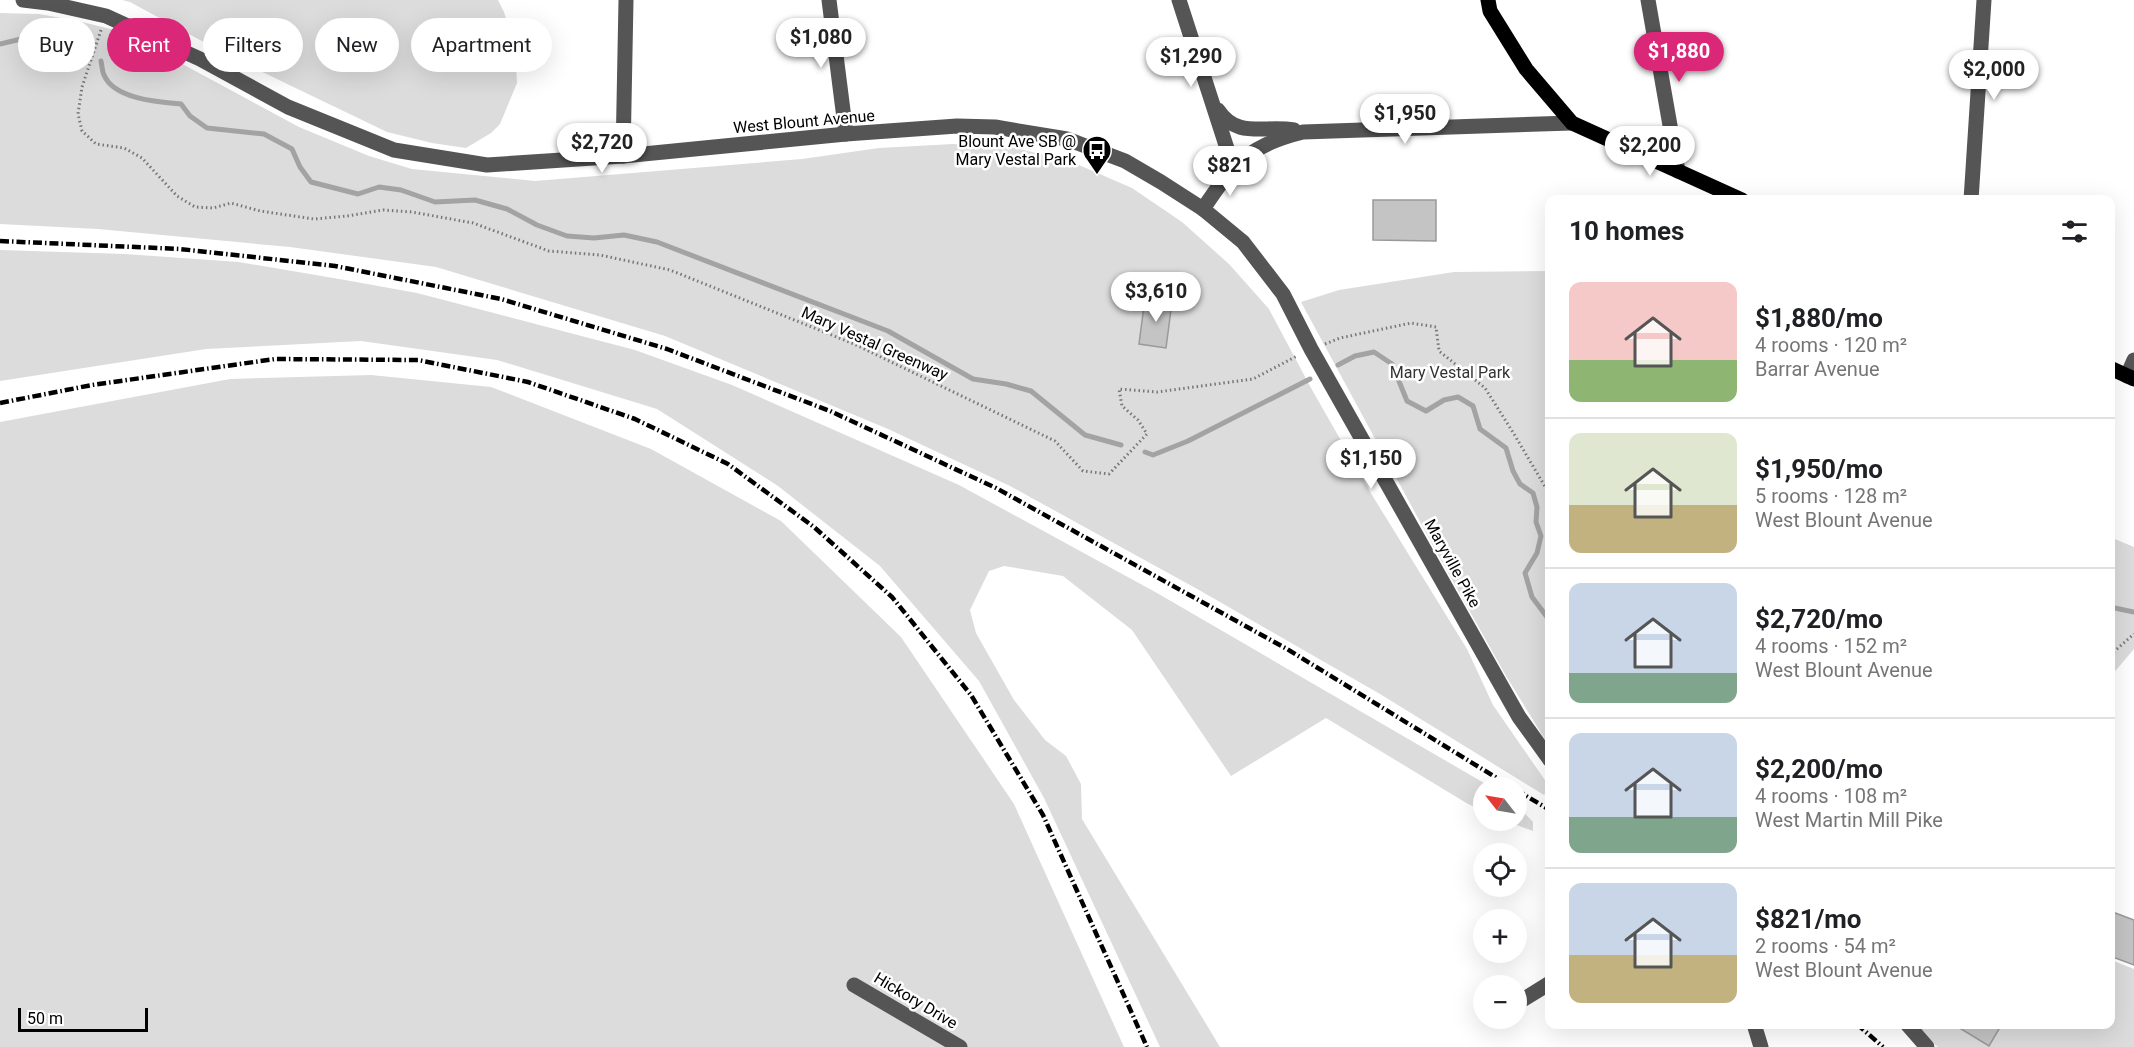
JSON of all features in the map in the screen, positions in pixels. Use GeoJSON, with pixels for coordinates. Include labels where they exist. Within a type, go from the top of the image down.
{"type":"FeatureCollection","features":[{"type":"Feature","properties":{"kind":"main road"},"geometry":{"type":"LineString","coordinates":[[1488,0],[1490,11],[1526,69],[1572,123],[1731,195]]}},
{"type":"Feature","properties":{"kind":"main road"},"geometry":{"type":"LineString","coordinates":[[2115,370],[2130,378]]}},
{"type":"Feature","properties":{"kind":"street","name":"West Blount Avenue"},"geometry":{"type":"LineString","coordinates":[[23,0],[106,16],[200,59],[288,107],[394,150],[487,165],[622,156],[846,134],[957,126],[995,127],[1038,133],[1078,143],[1125,161],[1203,209]]}},
{"type":"Feature","properties":{"kind":"street"},"geometry":{"type":"LineString","coordinates":[[622,156],[626,0]]}},
{"type":"Feature","properties":{"kind":"street"},"geometry":{"type":"LineString","coordinates":[[829,0],[846,134]]}},
{"type":"Feature","properties":{"kind":"street"},"geometry":{"type":"LineString","coordinates":[[1179,0],[1214,102],[1233,167]]}},
{"type":"Feature","properties":{"kind":"street"},"geometry":{"type":"LineString","coordinates":[[1648,0],[1678,171]]}},
{"type":"Feature","properties":{"kind":"street"},"geometry":{"type":"LineString","coordinates":[[1971,195],[1983,0]]}},
{"type":"Feature","properties":{"kind":"street"},"geometry":{"type":"LineString","coordinates":[[1214,102],[1223,118],[1235,127],[1278,128],[1303,132],[1572,123]]}},
{"type":"Feature","properties":{"kind":"street"},"geometry":{"type":"LineString","coordinates":[[1203,209],[1224,178],[1244,156],[1281,138],[1303,132]]}},
{"type":"Feature","properties":{"kind":"street","name":"Maryville Pike"},"geometry":{"type":"LineString","coordinates":[[1203,209],[1243,242],[1283,294],[1311,349],[1519,717],[1545,753]]}},
{"type":"Feature","properties":{"kind":"street"},"geometry":{"type":"LineString","coordinates":[[2130,378],[2134,360]]}},
{"type":"Feature","properties":{"kind":"street","name":"Hickory Drive"},"geometry":{"type":"LineString","coordinates":[[854,985],[960,1047]]}},
{"type":"Feature","properties":{"kind":"street"},"geometry":{"type":"LineString","coordinates":[[1527,997],[1545,986]]}},
{"type":"Feature","properties":{"kind":"street"},"geometry":{"type":"LineString","coordinates":[[1756,1029],[1761,1047]]}},
{"type":"Feature","properties":{"kind":"street"},"geometry":{"type":"LineString","coordinates":[[1911,1029],[1927,1047]]}},
{"type":"Feature","properties":{"kind":"path","name":"Mary Vestal Greenway"},"geometry":{"type":"LineString","coordinates":[[106,16],[82,87],[78,114],[82,131],[96,144],[124,148],[142,158],[177,196],[195,207],[213,207],[231,203],[260,211],[314,219],[383,210],[412,212],[473,223],[549,251],[600,255],[670,270],[854,344],[982,405],[1055,441],[1083,471],[1108,474],[1147,435],[1138,420],[1122,406],[1119,389],[1157,392],[1253,380],[1311,349]]}},
{"type":"Feature","properties":{"kind":"path"},"geometry":{"type":"LineString","coordinates":[[1311,349],[1340,338],[1411,323],[1436,327],[1439,351],[1485,388],[1545,487]]}},
{"type":"Feature","properties":{"kind":"path"},"geometry":{"type":"LineString","coordinates":[[2115,651],[2134,634]]}},
{"type":"Feature","properties":{"kind":"green space"},"geometry":{"type":"Polygon","coordinates":[[[122,0],[498,0],[506,18],[411,18],[411,72],[516,72],[517,83],[500,124],[491,133],[466,148],[432,143],[387,132],[262,72],[303,72],[303,18],[203,18],[203,42],[191,35],[191,18],[159,18],[122,0]]]}},
{"type":"Feature","properties":{"kind":"green space"},"geometry":{"type":"Polygon","coordinates":[[[0,13],[39,14],[61,18],[18,18],[18,72],[95,72],[95,25],[107,28],[107,72],[191,72],[191,69],[299,127],[369,156],[412,169],[535,181],[802,159],[879,148],[953,144],[1016,148],[1072,162],[1132,188],[1182,222],[1229,264],[1269,309],[1372,495],[1467,649],[1493,705],[1545,780],[1545,793],[1544,795],[1527,785],[1527,777],[1515,777],[1380,694],[1199,590],[1010,486],[888,429],[665,336],[436,267],[290,247],[98,229],[0,224],[0,13]]]}},
{"type":"Feature","properties":{"kind":"green space"},"geometry":{"type":"Polygon","coordinates":[[[0,250],[125,254],[239,262],[417,293],[635,350],[732,385],[959,485],[1157,593],[1474,777],[1473,806],[1326,718],[1231,776],[1132,630],[1063,576],[1004,566],[989,571],[970,610],[976,633],[1014,700],[1045,740],[1066,756],[1081,784],[1082,819],[1220,1047],[1160,1047],[1044,798],[979,681],[880,566],[778,486],[657,409],[497,360],[361,341],[206,349],[0,381],[0,250]]]}},
{"type":"Feature","properties":{"kind":"green space","name":"Mary Vestal Park"},"geometry":{"type":"Polygon","coordinates":[[[1545,271],[1545,739],[1506,676],[1431,542],[1301,302],[1339,290],[1454,272],[1545,271]]]}},
{"type":"Feature","properties":{"kind":"green space"},"geometry":{"type":"Polygon","coordinates":[[[371,375],[491,387],[651,449],[781,521],[901,637],[1014,804],[1124,1047],[0,1047],[0,422],[230,379],[371,375]]]}},
{"type":"Feature","properties":{"kind":"green space"},"geometry":{"type":"Polygon","coordinates":[[[2115,539],[2134,547],[2134,649],[2115,671],[2115,539]]]}},
{"type":"Feature","properties":{"kind":"green space"},"geometry":{"type":"Polygon","coordinates":[[[1527,816],[1533,822],[1533,831],[1527,829],[1527,816]]]}},
{"type":"Feature","properties":{"kind":"green space"},"geometry":{"type":"Polygon","coordinates":[[[2115,962],[2134,969],[2134,1047],[1938,1047],[1918,1029],[2115,1029],[2115,962]]]}},
{"type":"Feature","properties":{"kind":"building"},"geometry":{"type":"Polygon","coordinates":[[[1373,200],[1436,200],[1436,241],[1373,240],[1373,200]]]}},
{"type":"Feature","properties":{"kind":"building"},"geometry":{"type":"Polygon","coordinates":[[[1145,298],[1172,302],[1166,348],[1139,344],[1145,298]]]}},
{"type":"Feature","properties":{"kind":"building"},"geometry":{"type":"Polygon","coordinates":[[[2115,913],[2134,920],[2134,965],[2115,958],[2115,913]]]}},
{"type":"Feature","properties":{"kind":"building"},"geometry":{"type":"Polygon","coordinates":[[[1961,1029],[1999,1029],[1989,1046],[1961,1029]]]}},
{"type":"Feature","properties":{"kind":"waterway"},"geometry":{"type":"LineString","coordinates":[[0,44],[18,40]]}},
{"type":"Feature","properties":{"kind":"waterway"},"geometry":{"type":"LineString","coordinates":[[101,61],[103,73],[109,83],[127,94],[138,98],[181,104],[190,116],[207,128],[264,134],[292,149],[300,167],[311,182],[358,194],[379,187],[401,190],[435,202],[475,200],[507,209],[537,225],[567,236],[594,238],[624,235],[657,242],[888,331],[973,379],[1031,391],[1085,435],[1121,445]]}},
{"type":"Feature","properties":{"kind":"waterway"},"geometry":{"type":"LineString","coordinates":[[1338,365],[1355,356],[1374,352],[1392,364],[1407,401],[1426,411],[1444,400],[1458,397],[1473,406],[1480,429],[1506,448],[1513,471],[1520,484],[1533,493],[1537,507],[1536,522],[1541,536],[1537,553],[1525,573],[1532,597],[1545,614]]}},
{"type":"Feature","properties":{"kind":"waterway"},"geometry":{"type":"LineString","coordinates":[[1145,452],[1153,455],[1188,441],[1310,379]]}},
{"type":"Feature","properties":{"kind":"waterway"},"geometry":{"type":"LineString","coordinates":[[2115,608],[2134,612]]}},
{"type":"Feature","properties":{"kind":"railway"},"geometry":{"type":"LineString","coordinates":[[0,241],[180,249],[335,266],[501,299],[667,349],[830,411],[996,488],[1287,649],[1495,777]]}},
{"type":"Feature","properties":{"kind":"railway"},"geometry":{"type":"LineString","coordinates":[[0,403],[92,385],[275,359],[418,360],[528,382],[635,419],[728,464],[814,527],[892,597],[971,695],[1043,815],[1147,1047]]}},
{"type":"Feature","properties":{"kind":"railway"},"geometry":{"type":"LineString","coordinates":[[1527,796],[1545,807]]}},
{"type":"Feature","properties":{"kind":"railway"},"geometry":{"type":"LineString","coordinates":[[1863,1029],[1883,1047]]}},
{"type":"Feature","properties":{"kind":"place","name":"Blount Ave SB @ Mary Vestal Park"},"geometry":{"type":"Point","coordinates":[1097,176]}}]}
